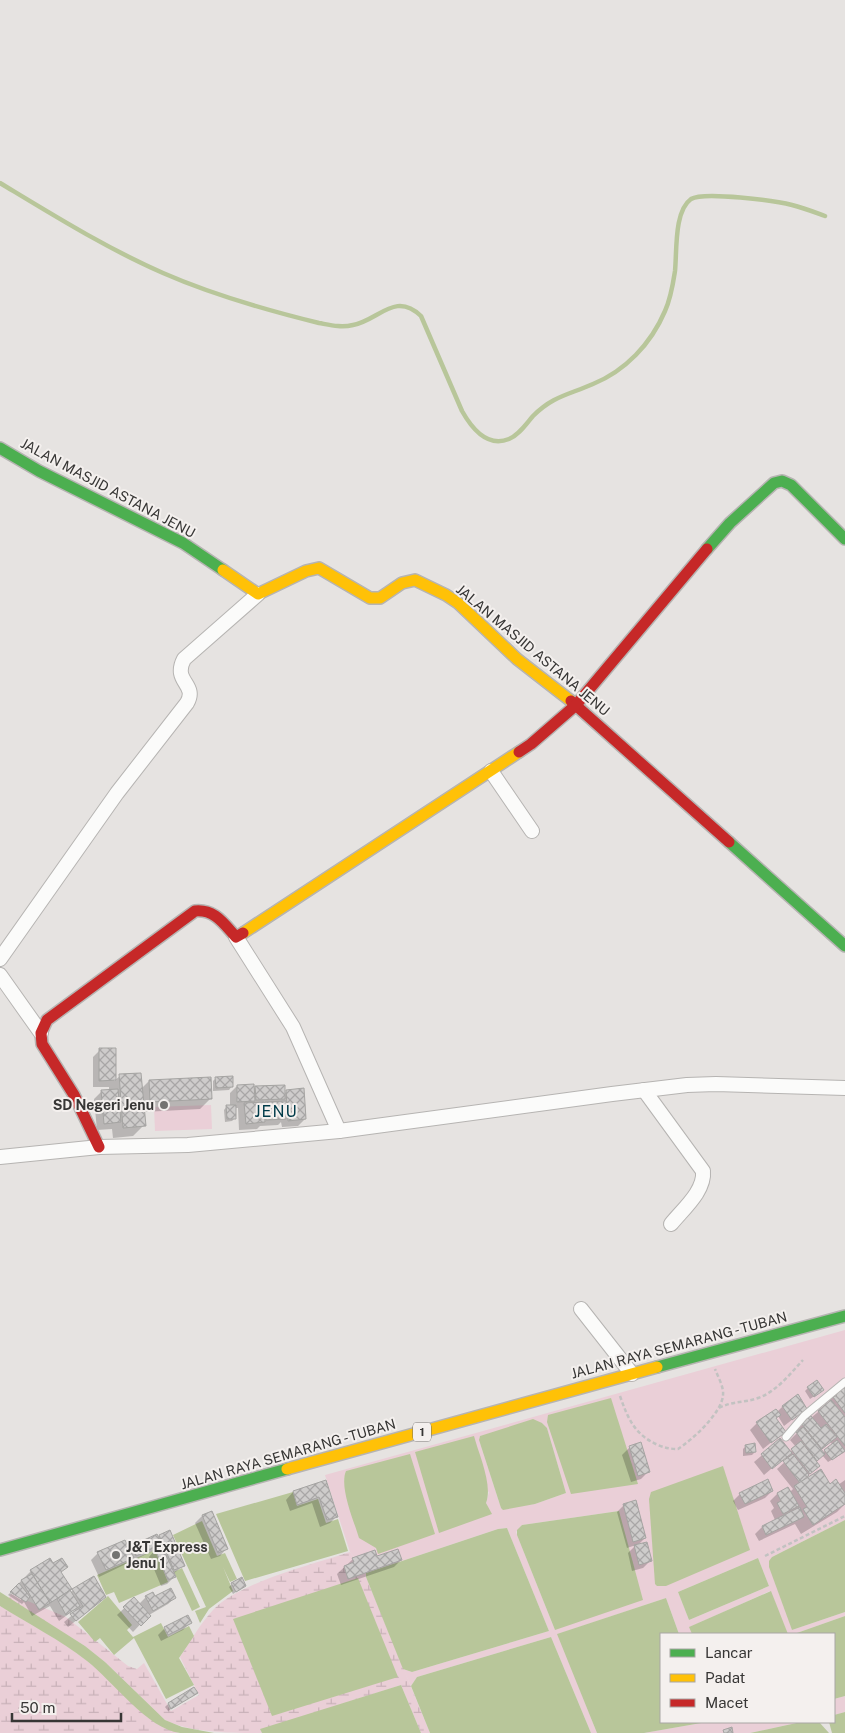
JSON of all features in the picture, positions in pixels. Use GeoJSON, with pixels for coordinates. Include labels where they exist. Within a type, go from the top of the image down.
{"type":"FeatureCollection","features":[{"type":"Feature","properties":{"kind":"main road","name":"JALAN MASJID ASTANA JENU"},"geometry":{"type":"LineString","coordinates":[[0,448],[38,471],[171,536],[258,594],[306,571],[319,568],[370,598],[380,598],[402,583],[415,580],[446,595],[458,603],[517,659],[576,705],[845,946]]}},
{"type":"Feature","properties":{"kind":"main road"},"geometry":{"type":"LineString","coordinates":[[99,1147],[74,1096],[42,1044],[41,1033],[47,1020],[195,911],[204,910],[215,915],[236,937],[531,744],[576,705],[730,523],[774,483],[782,481],[791,485],[845,539]]}},
{"type":"Feature","properties":{"kind":"main road","name":"JALAN RAYA SEMARANG - TUBAN"},"geometry":{"type":"LineString","coordinates":[[0,1550],[613,1379],[844,1319]]}},
{"type":"Feature","properties":{"kind":"street"},"geometry":{"type":"LineString","coordinates":[[0,959],[117,793],[189,699],[190,690],[180,674],[180,668],[184,659],[258,594]]}},
{"type":"Feature","properties":{"kind":"street"},"geometry":{"type":"LineString","coordinates":[[491,771],[532,831]]}},
{"type":"Feature","properties":{"kind":"street"},"geometry":{"type":"LineString","coordinates":[[236,937],[293,1026],[339,1131]]}},
{"type":"Feature","properties":{"kind":"street"},"geometry":{"type":"LineString","coordinates":[[0,975],[41,1033]]}},
{"type":"Feature","properties":{"kind":"street"},"geometry":{"type":"LineString","coordinates":[[0,1157],[99,1147],[188,1145],[339,1131],[687,1085],[716,1084],[845,1088]]}},
{"type":"Feature","properties":{"kind":"street"},"geometry":{"type":"LineString","coordinates":[[644,1090],[703,1171],[704,1179],[698,1190],[671,1224]]}},
{"type":"Feature","properties":{"kind":"street"},"geometry":{"type":"LineString","coordinates":[[581,1310],[632,1374]]}},
{"type":"Feature","properties":{"kind":"lane"},"geometry":{"type":"LineString","coordinates":[[786,1437],[804,1416],[845,1382]]}},
{"type":"Feature","properties":{"kind":"path"},"geometry":{"type":"LineString","coordinates":[[613,1379],[634,1428],[642,1437],[665,1448],[678,1449],[704,1427],[718,1409],[724,1397],[708,1353]]}},
{"type":"Feature","properties":{"kind":"path"},"geometry":{"type":"LineString","coordinates":[[718,1409],[733,1402],[763,1396],[782,1383],[802,1360]]}},
{"type":"Feature","properties":{"kind":"path"},"geometry":{"type":"LineString","coordinates":[[765,1556],[845,1516]]}},
{"type":"Feature","properties":{"kind":"green space"},"geometry":{"type":"Polygon","coordinates":[[[211,1105],[212,1129],[155,1131],[154,1107],[211,1105]]]}},
{"type":"Feature","properties":{"kind":"green space"},"geometry":{"type":"Polygon","coordinates":[[[845,1330],[845,1520],[772,1557],[792,1630],[845,1612],[845,1616],[797,1633],[788,1633],[770,1591],[690,1627],[692,1633],[679,1633],[666,1598],[558,1634],[597,1733],[591,1733],[551,1637],[417,1677],[411,1686],[403,1669],[412,1672],[549,1631],[507,1528],[498,1529],[366,1573],[350,1552],[325,1475],[845,1330]],[[542,1423],[480,1436],[479,1440],[501,1508],[535,1504],[566,1493],[547,1428],[542,1423]],[[415,1452],[491,1515],[486,1503],[489,1492],[415,1452]],[[346,1471],[344,1480],[379,1554],[346,1471]],[[619,1511],[522,1525],[516,1532],[555,1630],[619,1511]],[[758,1558],[678,1592],[689,1620],[769,1586],[758,1558]]]}},
{"type":"Feature","properties":{"kind":"green space"},"geometry":{"type":"Polygon","coordinates":[[[350,1552],[366,1573],[430,1733],[421,1733],[401,1685],[261,1730],[262,1733],[238,1733],[187,1728],[165,1720],[105,1662],[85,1646],[8,1599],[11,1594],[66,1617],[128,1666],[137,1669],[144,1663],[171,1711],[199,1695],[180,1657],[199,1627],[213,1610],[240,1591],[258,1583],[277,1575],[350,1552]]]}},
{"type":"Feature","properties":{"kind":"green space"},"geometry":{"type":"Polygon","coordinates":[[[0,1606],[72,1650],[95,1667],[144,1713],[166,1728],[179,1733],[0,1733],[0,1606]]]}},
{"type":"Feature","properties":{"kind":"green space"},"geometry":{"type":"Polygon","coordinates":[[[845,1696],[845,1712],[835,1715],[835,1699],[845,1696]]]}},
{"type":"Feature","properties":{"kind":"green space"},"geometry":{"type":"Polygon","coordinates":[[[701,1723],[796,1723],[750,1733],[644,1733],[701,1723]]]}},
{"type":"Feature","properties":{"kind":"shaded area"},"geometry":{"type":"Polygon","coordinates":[[[611,1398],[638,1484],[571,1494],[547,1422],[548,1415],[611,1398]]]}},
{"type":"Feature","properties":{"kind":"shaded area"},"geometry":{"type":"Polygon","coordinates":[[[533,1419],[542,1423],[547,1428],[566,1493],[535,1504],[503,1510],[479,1440],[480,1436],[533,1419]]]}},
{"type":"Feature","properties":{"kind":"shaded area"},"geometry":{"type":"Polygon","coordinates":[[[474,1436],[487,1479],[488,1496],[486,1503],[492,1514],[439,1533],[415,1452],[474,1436]]]}},
{"type":"Feature","properties":{"kind":"shaded area"},"geometry":{"type":"Polygon","coordinates":[[[410,1454],[435,1534],[378,1554],[376,1548],[359,1538],[344,1486],[346,1471],[410,1454]]]}},
{"type":"Feature","properties":{"kind":"shaded area"},"geometry":{"type":"Polygon","coordinates":[[[723,1466],[750,1550],[666,1586],[657,1586],[655,1584],[649,1499],[651,1492],[723,1466]]]}},
{"type":"Feature","properties":{"kind":"shaded area"},"geometry":{"type":"Polygon","coordinates":[[[293,1492],[297,1506],[318,1499],[326,1523],[338,1519],[348,1551],[245,1581],[216,1514],[293,1492]]]}},
{"type":"Feature","properties":{"kind":"shaded area"},"geometry":{"type":"Polygon","coordinates":[[[619,1511],[643,1600],[555,1630],[517,1535],[517,1530],[522,1525],[619,1511]]]}},
{"type":"Feature","properties":{"kind":"shaded area"},"geometry":{"type":"Polygon","coordinates":[[[845,1520],[845,1612],[792,1630],[769,1567],[769,1561],[772,1557],[845,1520]]]}},
{"type":"Feature","properties":{"kind":"shaded area"},"geometry":{"type":"Polygon","coordinates":[[[202,1521],[217,1556],[225,1553],[237,1579],[230,1582],[223,1567],[233,1591],[209,1609],[200,1623],[195,1611],[206,1607],[173,1535],[202,1521]]]}},
{"type":"Feature","properties":{"kind":"shaded area"},"geometry":{"type":"Polygon","coordinates":[[[507,1528],[549,1631],[412,1672],[403,1669],[366,1573],[498,1529],[507,1528]]]}},
{"type":"Feature","properties":{"kind":"shaded area"},"geometry":{"type":"Polygon","coordinates":[[[155,1550],[168,1582],[119,1603],[114,1592],[106,1595],[97,1575],[155,1550]]]}},
{"type":"Feature","properties":{"kind":"shaded area"},"geometry":{"type":"Polygon","coordinates":[[[758,1558],[769,1586],[689,1620],[678,1592],[758,1558]]]}},
{"type":"Feature","properties":{"kind":"shaded area"},"geometry":{"type":"Polygon","coordinates":[[[182,1568],[200,1607],[192,1611],[174,1572],[182,1568]]]}},
{"type":"Feature","properties":{"kind":"shaded area"},"geometry":{"type":"Polygon","coordinates":[[[358,1578],[398,1677],[272,1716],[233,1619],[358,1578]]]}},
{"type":"Feature","properties":{"kind":"shaded area"},"geometry":{"type":"Polygon","coordinates":[[[771,1591],[788,1633],[692,1633],[689,1627],[771,1591]]]}},
{"type":"Feature","properties":{"kind":"shaded area"},"geometry":{"type":"Polygon","coordinates":[[[0,1592],[85,1646],[105,1662],[165,1720],[182,1727],[214,1733],[180,1733],[168,1730],[155,1723],[77,1653],[0,1606],[0,1592]]]}},
{"type":"Feature","properties":{"kind":"shaded area"},"geometry":{"type":"Polygon","coordinates":[[[108,1596],[132,1625],[127,1630],[133,1637],[161,1623],[168,1637],[189,1626],[194,1636],[179,1658],[194,1685],[166,1699],[134,1638],[114,1655],[100,1638],[95,1642],[78,1622],[108,1596]]]}},
{"type":"Feature","properties":{"kind":"shaded area"},"geometry":{"type":"Polygon","coordinates":[[[666,1598],[679,1633],[660,1633],[660,1723],[701,1723],[644,1733],[597,1733],[557,1634],[666,1598]]]}},
{"type":"Feature","properties":{"kind":"shaded area"},"geometry":{"type":"Polygon","coordinates":[[[845,1616],[845,1696],[835,1699],[835,1633],[797,1633],[845,1616]]]}},
{"type":"Feature","properties":{"kind":"shaded area"},"geometry":{"type":"Polygon","coordinates":[[[551,1637],[591,1733],[430,1733],[411,1686],[417,1677],[551,1637]]]}},
{"type":"Feature","properties":{"kind":"shaded area"},"geometry":{"type":"Polygon","coordinates":[[[401,1685],[421,1733],[262,1733],[260,1729],[401,1685]]]}},
{"type":"Feature","properties":{"kind":"shaded area"},"geometry":{"type":"Polygon","coordinates":[[[845,1712],[845,1733],[832,1733],[829,1723],[835,1723],[835,1715],[845,1712]]]}},
{"type":"Feature","properties":{"kind":"shaded area"},"geometry":{"type":"Polygon","coordinates":[[[796,1723],[820,1723],[829,1733],[750,1733],[796,1723]]]}},
{"type":"Feature","properties":{"kind":"building"},"geometry":{"type":"Polygon","coordinates":[[[99,1048],[116,1048],[116,1080],[99,1081],[99,1048]]]}},
{"type":"Feature","properties":{"kind":"building"},"geometry":{"type":"Polygon","coordinates":[[[141,1073],[146,1126],[123,1128],[119,1074],[141,1073]]]}},
{"type":"Feature","properties":{"kind":"building"},"geometry":{"type":"Polygon","coordinates":[[[233,1076],[233,1087],[216,1088],[215,1077],[233,1076]]]}},
{"type":"Feature","properties":{"kind":"building"},"geometry":{"type":"Polygon","coordinates":[[[211,1077],[212,1099],[150,1102],[149,1080],[211,1077]]]}},
{"type":"Feature","properties":{"kind":"building"},"geometry":{"type":"Polygon","coordinates":[[[254,1084],[255,1101],[237,1102],[237,1085],[254,1084]]]}},
{"type":"Feature","properties":{"kind":"building"},"geometry":{"type":"Polygon","coordinates":[[[285,1085],[285,1099],[256,1100],[255,1086],[285,1085]]]}},
{"type":"Feature","properties":{"kind":"building"},"geometry":{"type":"Polygon","coordinates":[[[304,1088],[306,1119],[288,1121],[286,1090],[304,1088]]]}},
{"type":"Feature","properties":{"kind":"building"},"geometry":{"type":"Polygon","coordinates":[[[118,1089],[121,1122],[104,1124],[101,1090],[118,1089]]]}},
{"type":"Feature","properties":{"kind":"building"},"geometry":{"type":"Polygon","coordinates":[[[286,1101],[286,1119],[266,1120],[265,1102],[286,1101]]]}},
{"type":"Feature","properties":{"kind":"building"},"geometry":{"type":"Polygon","coordinates":[[[264,1102],[265,1122],[246,1124],[244,1103],[264,1102]]]}},
{"type":"Feature","properties":{"kind":"building"},"geometry":{"type":"Polygon","coordinates":[[[226,1105],[236,1105],[236,1119],[227,1119],[226,1105]]]}},
{"type":"Feature","properties":{"kind":"building"},"geometry":{"type":"Polygon","coordinates":[[[817,1380],[824,1390],[814,1397],[807,1387],[817,1380]]]}},
{"type":"Feature","properties":{"kind":"building"},"geometry":{"type":"Polygon","coordinates":[[[843,1386],[845,1389],[845,1413],[833,1397],[837,1395],[835,1392],[843,1386]]]}},
{"type":"Feature","properties":{"kind":"building"},"geometry":{"type":"Polygon","coordinates":[[[798,1394],[807,1409],[792,1420],[782,1406],[798,1394]]]}},
{"type":"Feature","properties":{"kind":"building"},"geometry":{"type":"Polygon","coordinates":[[[831,1400],[845,1417],[845,1446],[818,1411],[831,1400]]]}},
{"type":"Feature","properties":{"kind":"building"},"geometry":{"type":"Polygon","coordinates":[[[776,1409],[781,1415],[776,1418],[786,1432],[771,1443],[756,1422],[776,1409]]]}},
{"type":"Feature","properties":{"kind":"building"},"geometry":{"type":"Polygon","coordinates":[[[811,1416],[821,1428],[826,1424],[837,1437],[822,1449],[801,1423],[811,1416]]]}},
{"type":"Feature","properties":{"kind":"building"},"geometry":{"type":"Polygon","coordinates":[[[803,1427],[825,1454],[817,1461],[796,1432],[803,1427]]]}},
{"type":"Feature","properties":{"kind":"building"},"geometry":{"type":"Polygon","coordinates":[[[780,1438],[792,1453],[772,1469],[761,1454],[780,1438]]]}},
{"type":"Feature","properties":{"kind":"building"},"geometry":{"type":"Polygon","coordinates":[[[837,1440],[845,1451],[832,1460],[824,1450],[837,1440]]]}},
{"type":"Feature","properties":{"kind":"building"},"geometry":{"type":"Polygon","coordinates":[[[801,1441],[820,1466],[810,1474],[791,1449],[801,1441]]]}},
{"type":"Feature","properties":{"kind":"building"},"geometry":{"type":"Polygon","coordinates":[[[641,1442],[650,1472],[638,1476],[629,1446],[641,1442]]]}},
{"type":"Feature","properties":{"kind":"building"},"geometry":{"type":"Polygon","coordinates":[[[755,1443],[756,1452],[746,1453],[745,1445],[755,1443]]]}},
{"type":"Feature","properties":{"kind":"building"},"geometry":{"type":"Polygon","coordinates":[[[793,1454],[809,1475],[800,1483],[783,1461],[793,1454]]]}},
{"type":"Feature","properties":{"kind":"building"},"geometry":{"type":"Polygon","coordinates":[[[821,1469],[830,1484],[836,1479],[845,1493],[845,1504],[813,1525],[803,1509],[807,1507],[794,1486],[821,1469]]]}},
{"type":"Feature","properties":{"kind":"building"},"geometry":{"type":"Polygon","coordinates":[[[768,1479],[773,1491],[745,1504],[739,1493],[768,1479]]]}},
{"type":"Feature","properties":{"kind":"building"},"geometry":{"type":"Polygon","coordinates":[[[326,1480],[338,1517],[327,1520],[319,1497],[297,1505],[293,1491],[326,1480]]]}},
{"type":"Feature","properties":{"kind":"building"},"geometry":{"type":"Polygon","coordinates":[[[788,1487],[799,1506],[783,1514],[777,1503],[781,1501],[777,1493],[788,1487]]]}},
{"type":"Feature","properties":{"kind":"building"},"geometry":{"type":"Polygon","coordinates":[[[636,1500],[646,1538],[633,1542],[623,1504],[636,1500]]]}},
{"type":"Feature","properties":{"kind":"building"},"geometry":{"type":"Polygon","coordinates":[[[800,1507],[804,1517],[766,1535],[762,1526],[800,1507]]]}},
{"type":"Feature","properties":{"kind":"building"},"geometry":{"type":"Polygon","coordinates":[[[212,1511],[228,1549],[218,1553],[202,1515],[212,1511]]]}},
{"type":"Feature","properties":{"kind":"building"},"geometry":{"type":"Polygon","coordinates":[[[170,1530],[185,1566],[174,1570],[159,1535],[170,1530]]]}},
{"type":"Feature","properties":{"kind":"building"},"geometry":{"type":"Polygon","coordinates":[[[157,1534],[162,1544],[136,1556],[131,1546],[157,1534]]]}},
{"type":"Feature","properties":{"kind":"building","name":"J&T Express Jenu 1"},"geometry":{"type":"Polygon","coordinates":[[[125,1540],[134,1558],[106,1570],[97,1552],[125,1540]]]}},
{"type":"Feature","properties":{"kind":"building"},"geometry":{"type":"Polygon","coordinates":[[[647,1542],[652,1561],[639,1565],[634,1545],[647,1542]]]}},
{"type":"Feature","properties":{"kind":"building"},"geometry":{"type":"Polygon","coordinates":[[[162,1546],[176,1577],[168,1580],[155,1549],[162,1546]]]}},
{"type":"Feature","properties":{"kind":"building"},"geometry":{"type":"Polygon","coordinates":[[[398,1549],[402,1560],[348,1579],[344,1566],[354,1562],[352,1558],[375,1550],[377,1556],[398,1549]]]}},
{"type":"Feature","properties":{"kind":"building"},"geometry":{"type":"Polygon","coordinates":[[[50,1558],[53,1563],[62,1558],[68,1567],[61,1572],[72,1589],[50,1603],[30,1570],[50,1558]]]}},
{"type":"Feature","properties":{"kind":"building"},"geometry":{"type":"Polygon","coordinates":[[[32,1574],[50,1603],[39,1610],[21,1580],[32,1574]]]}},
{"type":"Feature","properties":{"kind":"building"},"geometry":{"type":"Polygon","coordinates":[[[94,1576],[106,1597],[76,1621],[70,1614],[83,1606],[72,1589],[94,1576]]]}},
{"type":"Feature","properties":{"kind":"building"},"geometry":{"type":"Polygon","coordinates":[[[242,1577],[246,1586],[236,1592],[231,1583],[242,1577]]]}},
{"type":"Feature","properties":{"kind":"building"},"geometry":{"type":"Polygon","coordinates":[[[19,1583],[30,1597],[26,1602],[10,1592],[19,1583]]]}},
{"type":"Feature","properties":{"kind":"building"},"geometry":{"type":"Polygon","coordinates":[[[171,1588],[176,1598],[153,1611],[145,1596],[153,1592],[155,1596],[171,1588]]]}},
{"type":"Feature","properties":{"kind":"building"},"geometry":{"type":"Polygon","coordinates":[[[70,1590],[80,1606],[66,1615],[57,1599],[70,1590]]]}},
{"type":"Feature","properties":{"kind":"building"},"geometry":{"type":"Polygon","coordinates":[[[134,1597],[151,1616],[141,1626],[123,1607],[134,1597]]]}},
{"type":"Feature","properties":{"kind":"building"},"geometry":{"type":"Polygon","coordinates":[[[188,1615],[192,1623],[168,1635],[164,1627],[188,1615]]]}},
{"type":"Feature","properties":{"kind":"building"},"geometry":{"type":"Polygon","coordinates":[[[194,1687],[198,1693],[171,1709],[168,1703],[194,1687]]]}},
{"type":"Feature","properties":{"kind":"building"},"geometry":{"type":"Polygon","coordinates":[[[732,1727],[733,1733],[724,1733],[723,1730],[732,1727]]]}},
{"type":"Feature","properties":{"kind":"waterway"},"geometry":{"type":"LineString","coordinates":[[0,183],[80,231],[142,263],[201,288],[279,313],[319,323],[349,326],[362,322],[387,309],[403,306],[412,309],[421,316],[462,411],[475,429],[494,441],[509,439],[516,435],[547,404],[616,372],[645,345],[659,323],[669,301],[675,271],[679,222],[682,212],[691,199],[710,196],[756,199],[792,205],[825,216]]}},
{"type":"Feature","properties":{"kind":"traffic: fast"},"geometry":{"type":"LineString","coordinates":[[0,448],[39,471],[183,543],[223,570]]}},
{"type":"Feature","properties":{"kind":"traffic: fast"},"geometry":{"type":"LineString","coordinates":[[707,549],[730,523],[774,483],[782,481],[791,485],[845,539]]}},
{"type":"Feature","properties":{"kind":"traffic: fast"},"geometry":{"type":"LineString","coordinates":[[729,842],[845,946]]}},
{"type":"Feature","properties":{"kind":"traffic: fast"},"geometry":{"type":"LineString","coordinates":[[657,1367],[845,1316]]}},
{"type":"Feature","properties":{"kind":"traffic: fast"},"geometry":{"type":"LineString","coordinates":[[0,1550],[287,1469]]}},
{"type":"Feature","properties":{"kind":"traffic: slow"},"geometry":{"type":"LineString","coordinates":[[223,570],[258,594],[306,571],[319,568],[370,598],[380,598],[402,583],[415,580],[458,603],[517,659],[571,701]]}},
{"type":"Feature","properties":{"kind":"traffic: slow"},"geometry":{"type":"LineString","coordinates":[[243,933],[519,752]]}},
{"type":"Feature","properties":{"kind":"traffic: slow"},"geometry":{"type":"LineString","coordinates":[[287,1469],[657,1367]]}},
{"type":"Feature","properties":{"kind":"traffic: jam"},"geometry":{"type":"LineString","coordinates":[[519,752],[576,705],[707,549]]}},
{"type":"Feature","properties":{"kind":"traffic: jam"},"geometry":{"type":"LineString","coordinates":[[571,701],[729,842]]}},
{"type":"Feature","properties":{"kind":"traffic: jam"},"geometry":{"type":"LineString","coordinates":[[99,1147],[74,1095],[42,1044],[41,1033],[47,1020],[195,911],[208,912],[214,915],[236,937],[243,933]]}},
{"type":"Feature","properties":{"kind":"place","name":"SD Negeri Jenu"},"geometry":{"type":"Point","coordinates":[164,1105]}},
{"type":"Feature","properties":{"kind":"place","name":"J&T Express Jenu 1"},"geometry":{"type":"Point","coordinates":[116,1555]}},
{"type":"Feature","properties":{"kind":"district","name":"JENU"},"geometry":{"type":"Point","coordinates":[276,1111]}}]}
